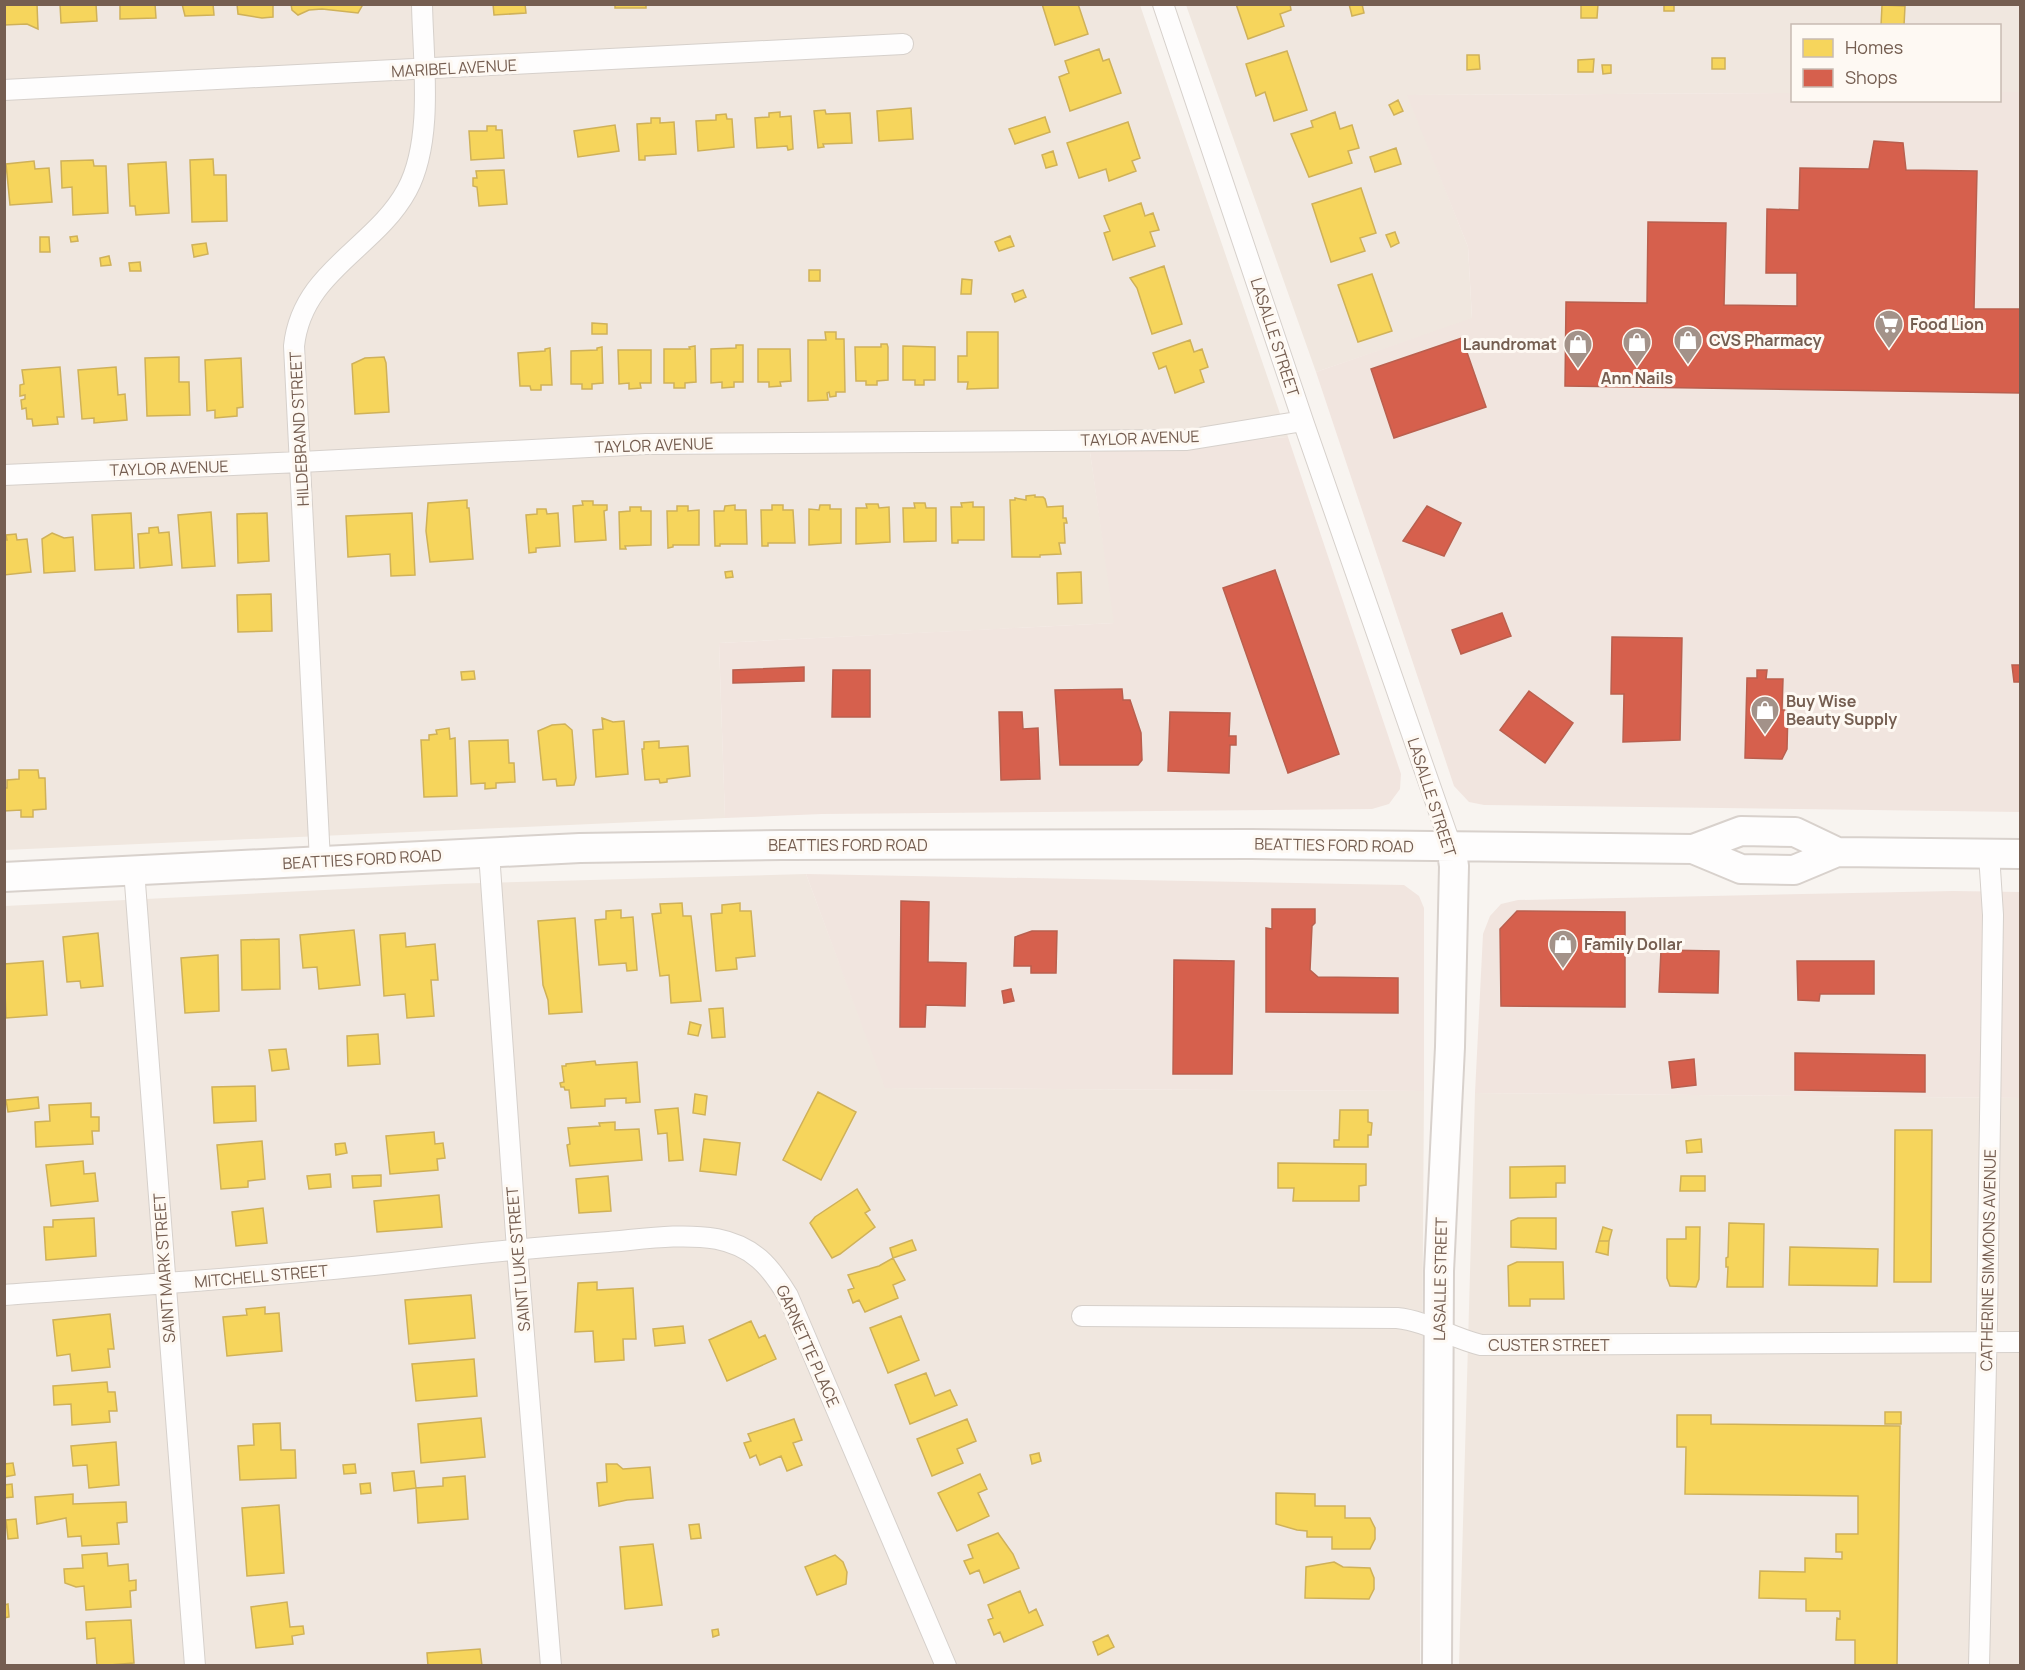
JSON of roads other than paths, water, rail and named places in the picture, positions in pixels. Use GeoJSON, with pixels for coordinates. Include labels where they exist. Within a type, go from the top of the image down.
{"type":"FeatureCollection","features":[{"type":"Feature","properties":{"kind":"main road","name":"BEATTIES FORD ROAD"},"geometry":{"type":"LineString","coordinates":[[4,877],[580,848],[782,845],[1262,844],[1693,849],[1741,831],[1795,832],[1837,852]]}},
{"type":"Feature","properties":{"kind":"main road","name":"LASALLE STREET"},"geometry":{"type":"LineString","coordinates":[[1437,1665],[1439,1271],[1451,1036],[1454,867],[1451,846]]}},
{"type":"Feature","properties":{"kind":"main road","name":"BEATTIES FORD ROAD"},"geometry":{"type":"LineString","coordinates":[[1693,849],[1741,869],[1794,870],[1837,852],[2020,854]]}},
{"type":"Feature","properties":{"kind":"street","name":"HILDEBRAND STREET"},"geometry":{"type":"LineString","coordinates":[[320,861],[294,346],[304,307],[318,285],[389,214],[408,188],[419,158],[424,126],[422,4]]}},
{"type":"Feature","properties":{"kind":"street","name":"LASALLE STREET"},"geometry":{"type":"LineString","coordinates":[[1163,4],[1303,421],[1451,846]]}},
{"type":"Feature","properties":{"kind":"street","name":"MARIBEL AVENUE"},"geometry":{"type":"LineString","coordinates":[[4,90],[903,44]]}},
{"type":"Feature","properties":{"kind":"street","name":"TAYLOR AVENUE"},"geometry":{"type":"LineString","coordinates":[[4,475],[646,444],[1187,440],[1303,421]]}},
{"type":"Feature","properties":{"kind":"street","name":"SAINT LUKE STREET"},"geometry":{"type":"LineString","coordinates":[[489,853],[517,1249],[551,1665]]}},
{"type":"Feature","properties":{"kind":"street","name":"CATHERINE SIMMONS AVENUE"},"geometry":{"type":"LineString","coordinates":[[1979,1665],[1987,1342],[1993,915],[1989,854]]}},
{"type":"Feature","properties":{"kind":"street","name":"SAINT MARK STREET"},"geometry":{"type":"LineString","coordinates":[[134,870],[195,1665]]}},
{"type":"Feature","properties":{"kind":"street","name":"GARNETTE PLACE"},"geometry":{"type":"LineString","coordinates":[[517,1249],[686,1236],[718,1239],[734,1244],[751,1251],[772,1271],[788,1296],[946,1665]]}},
{"type":"Feature","properties":{"kind":"street","name":"MITCHELL STREET"},"geometry":{"type":"LineString","coordinates":[[4,1295],[303,1273],[517,1249]]}},
{"type":"Feature","properties":{"kind":"street","name":"CUSTER STREET"},"geometry":{"type":"LineString","coordinates":[[1082,1316],[1397,1318],[1412,1320],[1463,1341],[1481,1345],[2020,1342]]}},
{"type":"Feature","properties":{"kind":"place","name":"Food Lion"},"geometry":{"type":"Point","coordinates":[1889,350]}},
{"type":"Feature","properties":{"kind":"place","name":"CVS Pharmacy"},"geometry":{"type":"Point","coordinates":[1688,366]}},
{"type":"Feature","properties":{"kind":"place","name":"Ann Nails"},"geometry":{"type":"Point","coordinates":[1637,368]}},
{"type":"Feature","properties":{"kind":"place","name":"Laundromat"},"geometry":{"type":"Point","coordinates":[1578,370]}},
{"type":"Feature","properties":{"kind":"place","name":"Buy Wise Beauty Supply"},"geometry":{"type":"Point","coordinates":[1765,736]}},
{"type":"Feature","properties":{"kind":"place","name":"Family Dollar"},"geometry":{"type":"Point","coordinates":[1563,970]}}]}
